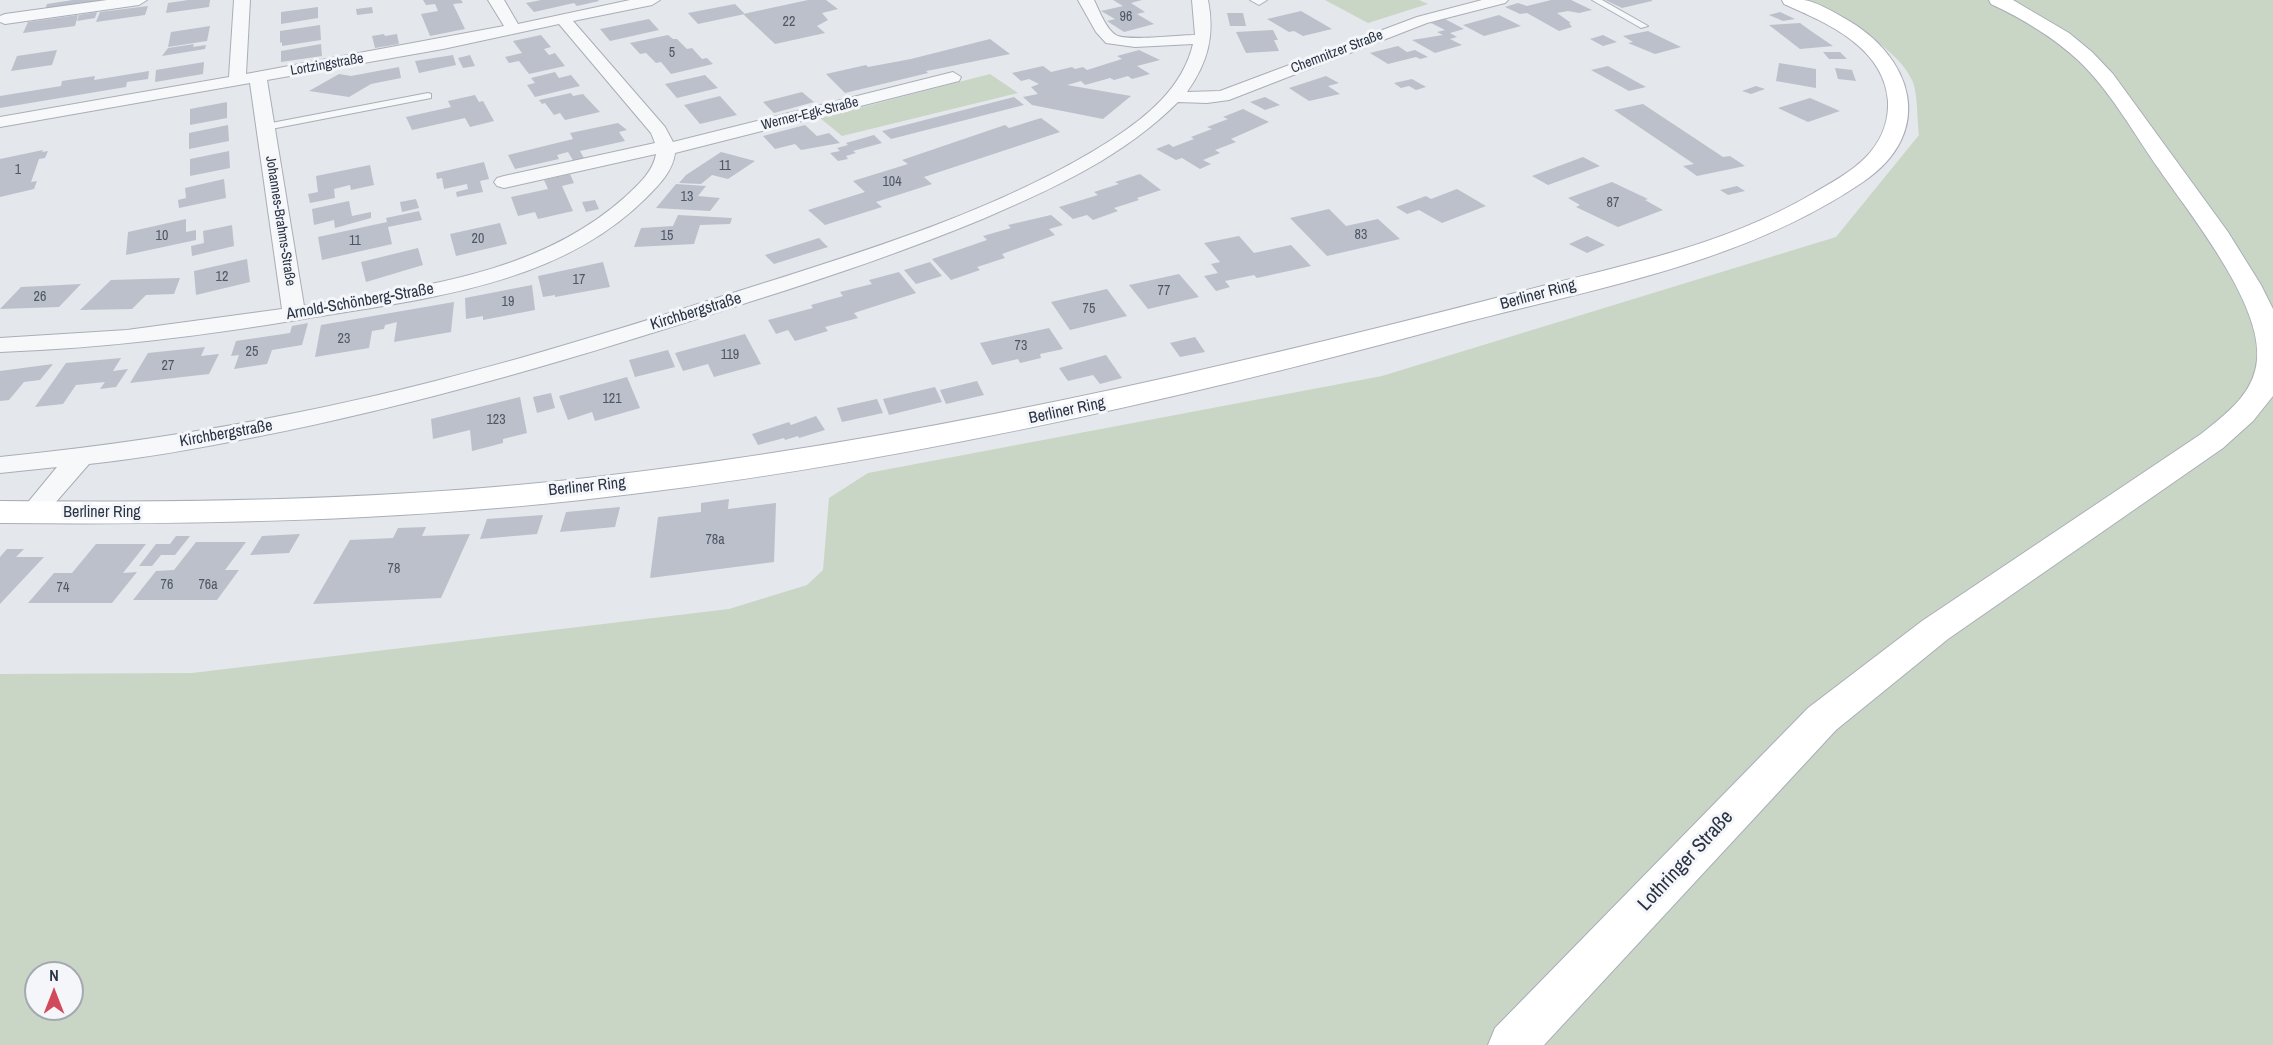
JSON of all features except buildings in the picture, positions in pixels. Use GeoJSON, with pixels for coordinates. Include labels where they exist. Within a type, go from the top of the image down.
{"type":"FeatureCollection","features":[{"type":"Feature","properties":{"kind":"street"},"geometry":{"type":"LineString","coordinates":[[3,24],[14,0]]}},
{"type":"Feature","properties":{"kind":"street"},"geometry":{"type":"LineString","coordinates":[[3,24],[139,0]]}},
{"type":"Feature","properties":{"kind":"street"},"geometry":{"type":"LineString","coordinates":[[237,81],[242,0]]}},
{"type":"Feature","properties":{"kind":"street"},"geometry":{"type":"LineString","coordinates":[[496,0],[514,30]]}},
{"type":"Feature","properties":{"kind":"street","name":"Lortzingstraße"},"geometry":{"type":"LineString","coordinates":[[0,122],[514,30],[652,0]]}},
{"type":"Feature","properties":{"kind":"street"},"geometry":{"type":"LineString","coordinates":[[1086,0],[1104,32],[1112,40],[1135,42],[1204,39]]}},
{"type":"Feature","properties":{"kind":"street","name":"Kirchbergstraße"},"geometry":{"type":"LineString","coordinates":[[0,465],[80,458],[189,441],[291,422],[402,395],[582,347],[816,274],[950,225],[1061,176],[1125,138],[1174,97],[1193,69],[1204,39],[1204,16],[1200,0]]}},
{"type":"Feature","properties":{"kind":"street","name":"Chemnitzer Straße"},"geometry":{"type":"LineString","coordinates":[[1174,97],[1222,96],[1422,20],[1500,0]]}},
{"type":"Feature","properties":{"kind":"street","name":"Berliner Ring"},"geometry":{"type":"LineString","coordinates":[[0,512],[191,513],[345,507],[479,498],[594,487],[846,454],[984,429],[1359,344],[1690,254],[1773,224],[1819,200],[1871,165],[1891,139],[1899,121],[1901,104],[1897,87],[1879,57],[1851,30],[1791,0]]}},
{"type":"Feature","properties":{"kind":"street","name":"Lothringer Straße"},"geometry":{"type":"LineString","coordinates":[[1512,1045],[1822,719],[1935,630],[2212,441],[2249,411],[2265,384],[2272,357],[2268,331],[2260,307],[2225,245],[2111,84],[2082,52],[2042,23],[1998,0]]}},
{"type":"Feature","properties":{"kind":"street"},"geometry":{"type":"LineString","coordinates":[[504,182],[667,147],[659,131],[564,20]]}},
{"type":"Feature","properties":{"kind":"street","name":"Johannes-Brahms-Straße"},"geometry":{"type":"LineString","coordinates":[[258,77],[294,314]]}},
{"type":"Feature","properties":{"kind":"street","name":"Werner-Egk-Straße"},"geometry":{"type":"LineString","coordinates":[[667,147],[953,77]]}},
{"type":"Feature","properties":{"kind":"street","name":"Arnold-Schönberg-Straße"},"geometry":{"type":"LineString","coordinates":[[0,345],[167,334],[441,288],[498,273],[559,250],[609,222],[630,204],[660,169],[667,147]]}},
{"type":"Feature","properties":{"kind":"street"},"geometry":{"type":"LineString","coordinates":[[33,512],[80,458]]}},
{"type":"Feature","properties":{"kind":"lane"},"geometry":{"type":"LineString","coordinates":[[1596,0],[1644,26]]}},
{"type":"Feature","properties":{"kind":"lane"},"geometry":{"type":"LineString","coordinates":[[266,127],[428,96]]}},
{"type":"Feature","properties":{"kind":"green space"},"geometry":{"type":"Polygon","coordinates":[[[1325,0],[1419,0],[1428,4],[1368,23],[1325,0]]]}},
{"type":"Feature","properties":{"kind":"green space"},"geometry":{"type":"Polygon","coordinates":[[[1802,0],[2273,0],[2273,1045],[0,1045],[0,674],[192,673],[729,609],[807,585],[823,570],[829,498],[868,473],[1382,376],[1836,237],[1919,135],[1915,92],[1912,80],[1904,66],[1879,43],[1802,0]]]}},
{"type":"Feature","properties":{"kind":"green space"},"geometry":{"type":"Polygon","coordinates":[[[990,74],[1018,93],[842,136],[820,118],[990,74]]]}}]}
